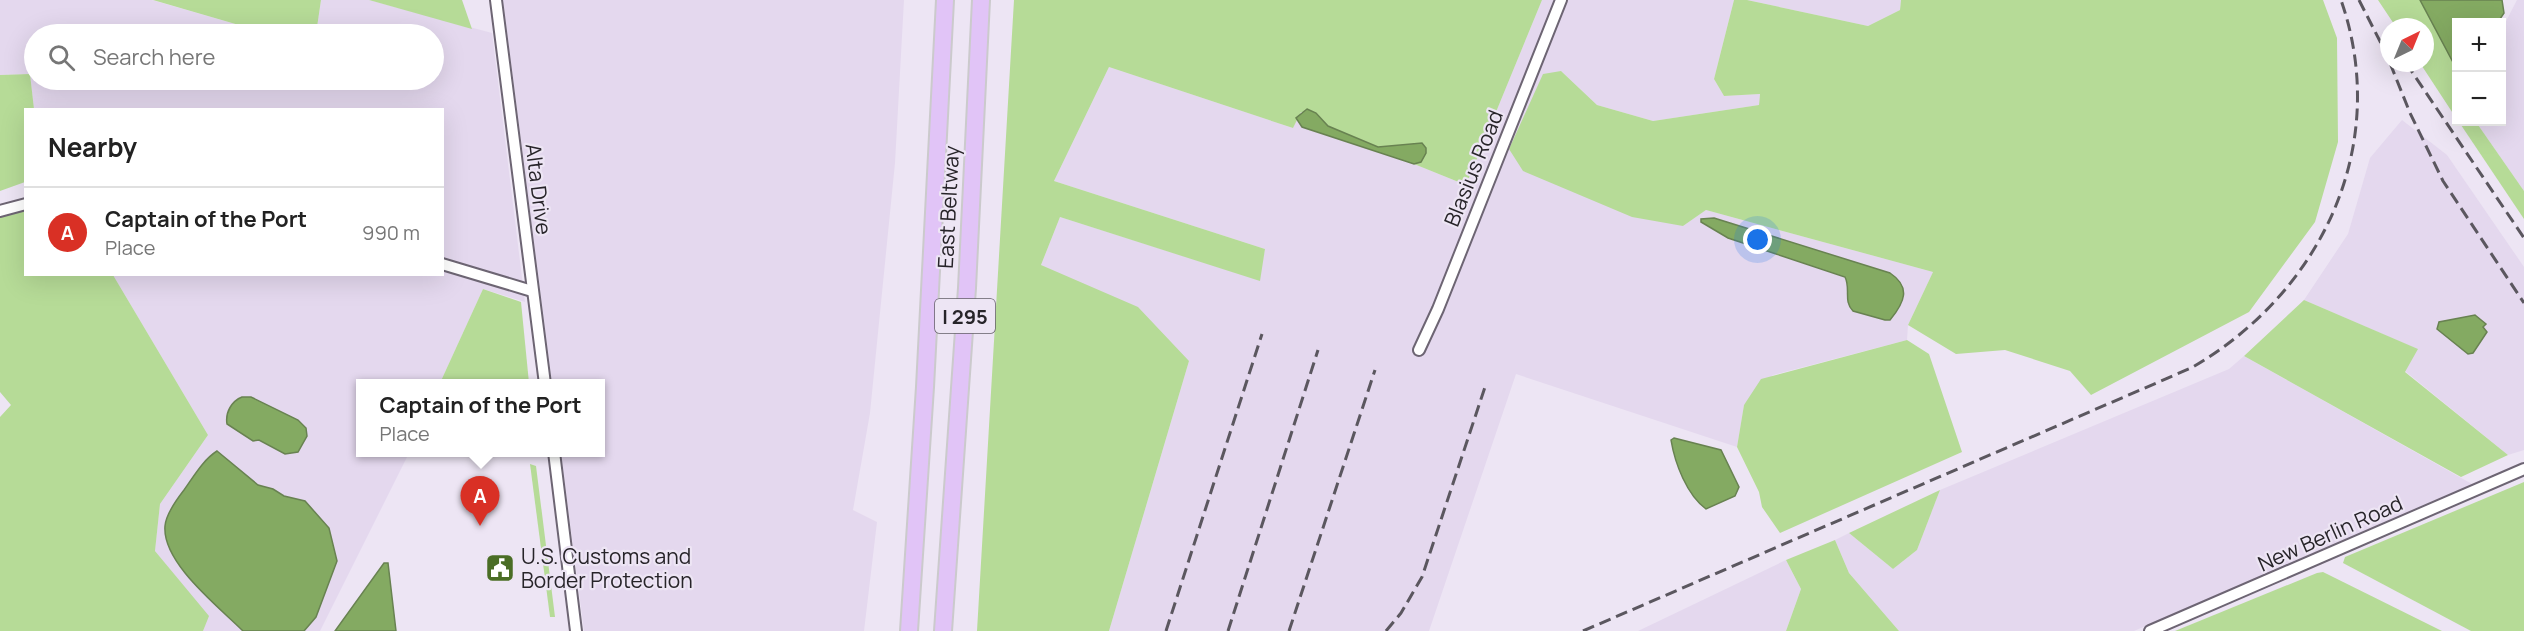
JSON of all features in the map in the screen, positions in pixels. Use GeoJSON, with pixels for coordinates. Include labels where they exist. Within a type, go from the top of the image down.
{"type":"FeatureCollection","features":[{"type":"Feature","properties":{"kind":"highway","name":"East Beltway"},"geometry":{"type":"LineString","coordinates":[[909,631],[925,387],[945,0]]}},
{"type":"Feature","properties":{"kind":"highway","name":"East Beltway"},"geometry":{"type":"LineString","coordinates":[[943,631],[967,288],[981,0]]}},
{"type":"Feature","properties":{"kind":"street","name":"Alta Drive"},"geometry":{"type":"LineString","coordinates":[[496,0],[544,379]]}},
{"type":"Feature","properties":{"kind":"street","name":"Blasius Road"},"geometry":{"type":"LineString","coordinates":[[1419,350],[1440,304],[1561,0]]}},
{"type":"Feature","properties":{"kind":"street"},"geometry":{"type":"LineString","coordinates":[[0,211],[24,205]]}},
{"type":"Feature","properties":{"kind":"street"},"geometry":{"type":"LineString","coordinates":[[444,265],[532,291]]}},
{"type":"Feature","properties":{"kind":"street"},"geometry":{"type":"LineString","coordinates":[[554,457],[576,631]]}},
{"type":"Feature","properties":{"kind":"street","name":"New Berlin Road"},"geometry":{"type":"LineString","coordinates":[[2150,631],[2524,469]]}},
{"type":"Feature","properties":{"kind":"shaded area"},"geometry":{"type":"Polygon","coordinates":[[[0,0],[152,0],[235,24],[24,24],[24,74],[0,75],[0,0]]]}},
{"type":"Feature","properties":{"kind":"shaded area"},"geometry":{"type":"Polygon","coordinates":[[[153,0],[321,0],[317,24],[236,24],[153,0]]]}},
{"type":"Feature","properties":{"kind":"shaded area"},"geometry":{"type":"Polygon","coordinates":[[[321,0],[369,0],[492,33],[525,302],[483,289],[442,379],[356,379],[356,457],[407,457],[320,631],[203,631],[208,616],[155,551],[160,504],[208,435],[114,276],[444,276],[444,108],[34,108],[32,90],[444,90],[444,24],[317,24],[321,0]]]}},
{"type":"Feature","properties":{"kind":"shaded area"},"geometry":{"type":"Polygon","coordinates":[[[369,0],[462,0],[472,29],[369,0]]]}},
{"type":"Feature","properties":{"kind":"shaded area"},"geometry":{"type":"Polygon","coordinates":[[[503,0],[904,0],[895,163],[870,413],[853,510],[877,522],[864,631],[584,631],[562,457],[605,457],[605,379],[551,379],[503,0]]]}},
{"type":"Feature","properties":{"kind":"shaded area"},"geometry":{"type":"Polygon","coordinates":[[[1014,0],[1542,0],[1466,185],[1414,164],[1421,162],[1422,144],[1378,147],[1328,126],[1316,113],[1301,112],[1293,128],[1109,67],[1054,181],[1265,249],[1260,281],[1060,217],[1041,265],[1138,307],[1189,361],[1109,631],[977,631],[1014,0]]]}},
{"type":"Feature","properties":{"kind":"shaded area"},"geometry":{"type":"Polygon","coordinates":[[[1542,0],[1734,0],[1714,79],[1724,96],[1760,94],[1759,105],[1653,121],[1597,105],[1561,71],[1683,226],[1706,210],[1933,272],[1908,325],[1907,340],[1773,375],[1744,405],[1737,447],[1516,374],[1429,631],[1109,631],[1189,361],[1041,265],[1060,217],[1259,280],[1265,249],[1054,181],[1109,67],[1293,128],[1296,118],[1302,127],[1414,164],[1466,185],[1542,0]]]}},
{"type":"Feature","properties":{"kind":"shaded area"},"geometry":{"type":"Polygon","coordinates":[[[1734,0],[1747,0],[1868,26],[1900,10],[1901,0],[2323,0],[2337,38],[2338,142],[2315,222],[2249,312],[2091,395],[2070,371],[2005,350],[1956,354],[1908,325],[1933,272],[1706,210],[1683,226],[1632,217],[1523,171],[1509,149],[1543,74],[1561,71],[1597,105],[1653,121],[1759,105],[1760,94],[1724,96],[1714,79],[1734,0]]]}},
{"type":"Feature","properties":{"kind":"shaded area"},"geometry":{"type":"Polygon","coordinates":[[[1747,0],[1901,0],[1900,10],[1868,26],[1747,0]]]}},
{"type":"Feature","properties":{"kind":"shaded area"},"geometry":{"type":"Polygon","coordinates":[[[2378,0],[2420,0],[2430,18],[2390,18],[2378,0]]]}},
{"type":"Feature","properties":{"kind":"shaded area"},"geometry":{"type":"Polygon","coordinates":[[[2420,0],[2502,0],[2504,13],[2501,18],[2452,18],[2452,60],[2434,26],[2434,18],[2430,18],[2420,0]]]}},
{"type":"Feature","properties":{"kind":"shaded area"},"geometry":{"type":"Polygon","coordinates":[[[2517,0],[2524,0],[2524,191],[2479,126],[2506,126],[2506,21],[2517,0]]]}},
{"type":"Feature","properties":{"kind":"shaded area"},"geometry":{"type":"Polygon","coordinates":[[[2434,26],[2452,60],[2452,112],[2426,72],[2434,72],[2434,26]]]}},
{"type":"Feature","properties":{"kind":"shaded area"},"geometry":{"type":"Polygon","coordinates":[[[24,74],[24,90],[32,90],[34,108],[24,108],[24,182],[0,191],[0,75],[24,74]]]}},
{"type":"Feature","properties":{"kind":"shaded area"},"geometry":{"type":"Polygon","coordinates":[[[1307,109],[1316,113],[1328,126],[1378,147],[1422,143],[1426,148],[1426,153],[1421,162],[1414,164],[1302,127],[1296,118],[1307,109]]]}},
{"type":"Feature","properties":{"kind":"shaded area"},"geometry":{"type":"Polygon","coordinates":[[[2402,120],[2447,155],[2524,267],[2524,450],[2508,455],[2405,371],[2417,349],[2304,300],[2348,234],[2370,158],[2402,120]]]}},
{"type":"Feature","properties":{"kind":"shaded area"},"geometry":{"type":"Polygon","coordinates":[[[2462,126],[2479,126],[2524,191],[2524,219],[2462,126]]]}},
{"type":"Feature","properties":{"kind":"shaded area"},"geometry":{"type":"Polygon","coordinates":[[[24,211],[24,276],[114,276],[208,435],[160,504],[155,551],[209,616],[203,631],[0,631],[0,417],[11,405],[0,392],[0,217],[24,211]]]}},
{"type":"Feature","properties":{"kind":"shaded area"},"geometry":{"type":"Polygon","coordinates":[[[1714,218],[1890,273],[1901,284],[1904,295],[1902,301],[1890,320],[1853,311],[1848,303],[1845,277],[1728,238],[1701,222],[1701,219],[1714,218]]]}},
{"type":"Feature","properties":{"kind":"shaded area"},"geometry":{"type":"Polygon","coordinates":[[[483,289],[521,302],[529,379],[442,379],[483,289]]]}},
{"type":"Feature","properties":{"kind":"shaded area"},"geometry":{"type":"Polygon","coordinates":[[[2304,300],[2418,349],[2405,372],[2508,455],[2461,477],[2244,356],[2304,300]]]}},
{"type":"Feature","properties":{"kind":"shaded area"},"geometry":{"type":"Polygon","coordinates":[[[2475,315],[2486,324],[2483,327],[2487,332],[2473,353],[2468,354],[2437,329],[2439,322],[2475,315]]]}},
{"type":"Feature","properties":{"kind":"shaded area"},"geometry":{"type":"Polygon","coordinates":[[[1907,340],[1929,354],[1962,452],[1780,533],[1762,507],[1759,492],[1737,447],[1744,405],[1761,379],[1907,340]]]}},
{"type":"Feature","properties":{"kind":"shaded area"},"geometry":{"type":"Polygon","coordinates":[[[2244,356],[2472,484],[2134,631],[1899,631],[1849,573],[1835,540],[1849,533],[1893,569],[1917,550],[1940,490],[2229,369],[2244,356]]]}},
{"type":"Feature","properties":{"kind":"shaded area"},"geometry":{"type":"Polygon","coordinates":[[[242,397],[251,397],[298,420],[306,428],[307,436],[298,452],[285,454],[259,440],[253,441],[227,424],[230,408],[242,397]]]}},
{"type":"Feature","properties":{"kind":"shaded area"},"geometry":{"type":"Polygon","coordinates":[[[1674,438],[1721,450],[1739,487],[1735,496],[1706,509],[1699,503],[1688,487],[1675,459],[1671,440],[1674,438]]]}},
{"type":"Feature","properties":{"kind":"shaded area"},"geometry":{"type":"Polygon","coordinates":[[[217,451],[258,485],[273,489],[284,496],[305,501],[329,528],[337,561],[316,617],[304,631],[243,631],[194,583],[173,555],[167,540],[165,526],[167,517],[199,469],[217,451]]]}},
{"type":"Feature","properties":{"kind":"shaded area"},"geometry":{"type":"Polygon","coordinates":[[[530,464],[536,466],[555,617],[550,617],[530,464]]]}},
{"type":"Feature","properties":{"kind":"shaded area"},"geometry":{"type":"Polygon","coordinates":[[[2524,482],[2524,631],[2471,631],[2343,563],[2345,557],[2524,482]]]}},
{"type":"Feature","properties":{"kind":"shaded area"},"geometry":{"type":"Polygon","coordinates":[[[1940,490],[1917,550],[1893,569],[1849,533],[1940,490]]]}},
{"type":"Feature","properties":{"kind":"shaded area"},"geometry":{"type":"Polygon","coordinates":[[[1835,540],[1849,573],[1899,631],[1786,631],[1801,589],[1786,560],[1835,540]]]}},
{"type":"Feature","properties":{"kind":"shaded area"},"geometry":{"type":"Polygon","coordinates":[[[1786,560],[1801,589],[1786,631],[1638,631],[1786,560]]]}},
{"type":"Feature","properties":{"kind":"shaded area"},"geometry":{"type":"Polygon","coordinates":[[[384,563],[388,563],[396,631],[335,631],[384,563]]]}},
{"type":"Feature","properties":{"kind":"shaded area"},"geometry":{"type":"Polygon","coordinates":[[[2323,572],[2442,631],[2175,631],[2317,573],[2323,572]]]}},
{"type":"Feature","properties":{"kind":"railway"},"geometry":{"type":"LineString","coordinates":[[1583,631],[2191,368],[2237,337],[2276,300],[2309,258],[2334,211],[2350,162],[2357,109],[2354,55],[2341,0]]}},
{"type":"Feature","properties":{"kind":"railway"},"geometry":{"type":"LineString","coordinates":[[2359,0],[2380,41]]}},
{"type":"Feature","properties":{"kind":"railway"},"geometry":{"type":"LineString","coordinates":[[2394,72],[2410,113],[2443,181],[2524,303]]}},
{"type":"Feature","properties":{"kind":"railway"},"geometry":{"type":"LineString","coordinates":[[2412,72],[2524,238]]}},
{"type":"Feature","properties":{"kind":"railway"},"geometry":{"type":"LineString","coordinates":[[1166,631],[1262,334]]}},
{"type":"Feature","properties":{"kind":"railway"},"geometry":{"type":"LineString","coordinates":[[1228,631],[1318,350]]}},
{"type":"Feature","properties":{"kind":"railway"},"geometry":{"type":"LineString","coordinates":[[1289,631],[1375,370]]}},
{"type":"Feature","properties":{"kind":"railway"},"geometry":{"type":"LineString","coordinates":[[1386,631],[1401,613],[1422,577],[1486,384]]}},
{"type":"Feature","properties":{"kind":"place","name":"Captain of the Port"},"geometry":{"type":"Point","coordinates":[480,526]}},
{"type":"Feature","properties":{"kind":"place","name":"U.S. Customs and Border Protection"},"geometry":{"type":"Point","coordinates":[500,568]}}]}
